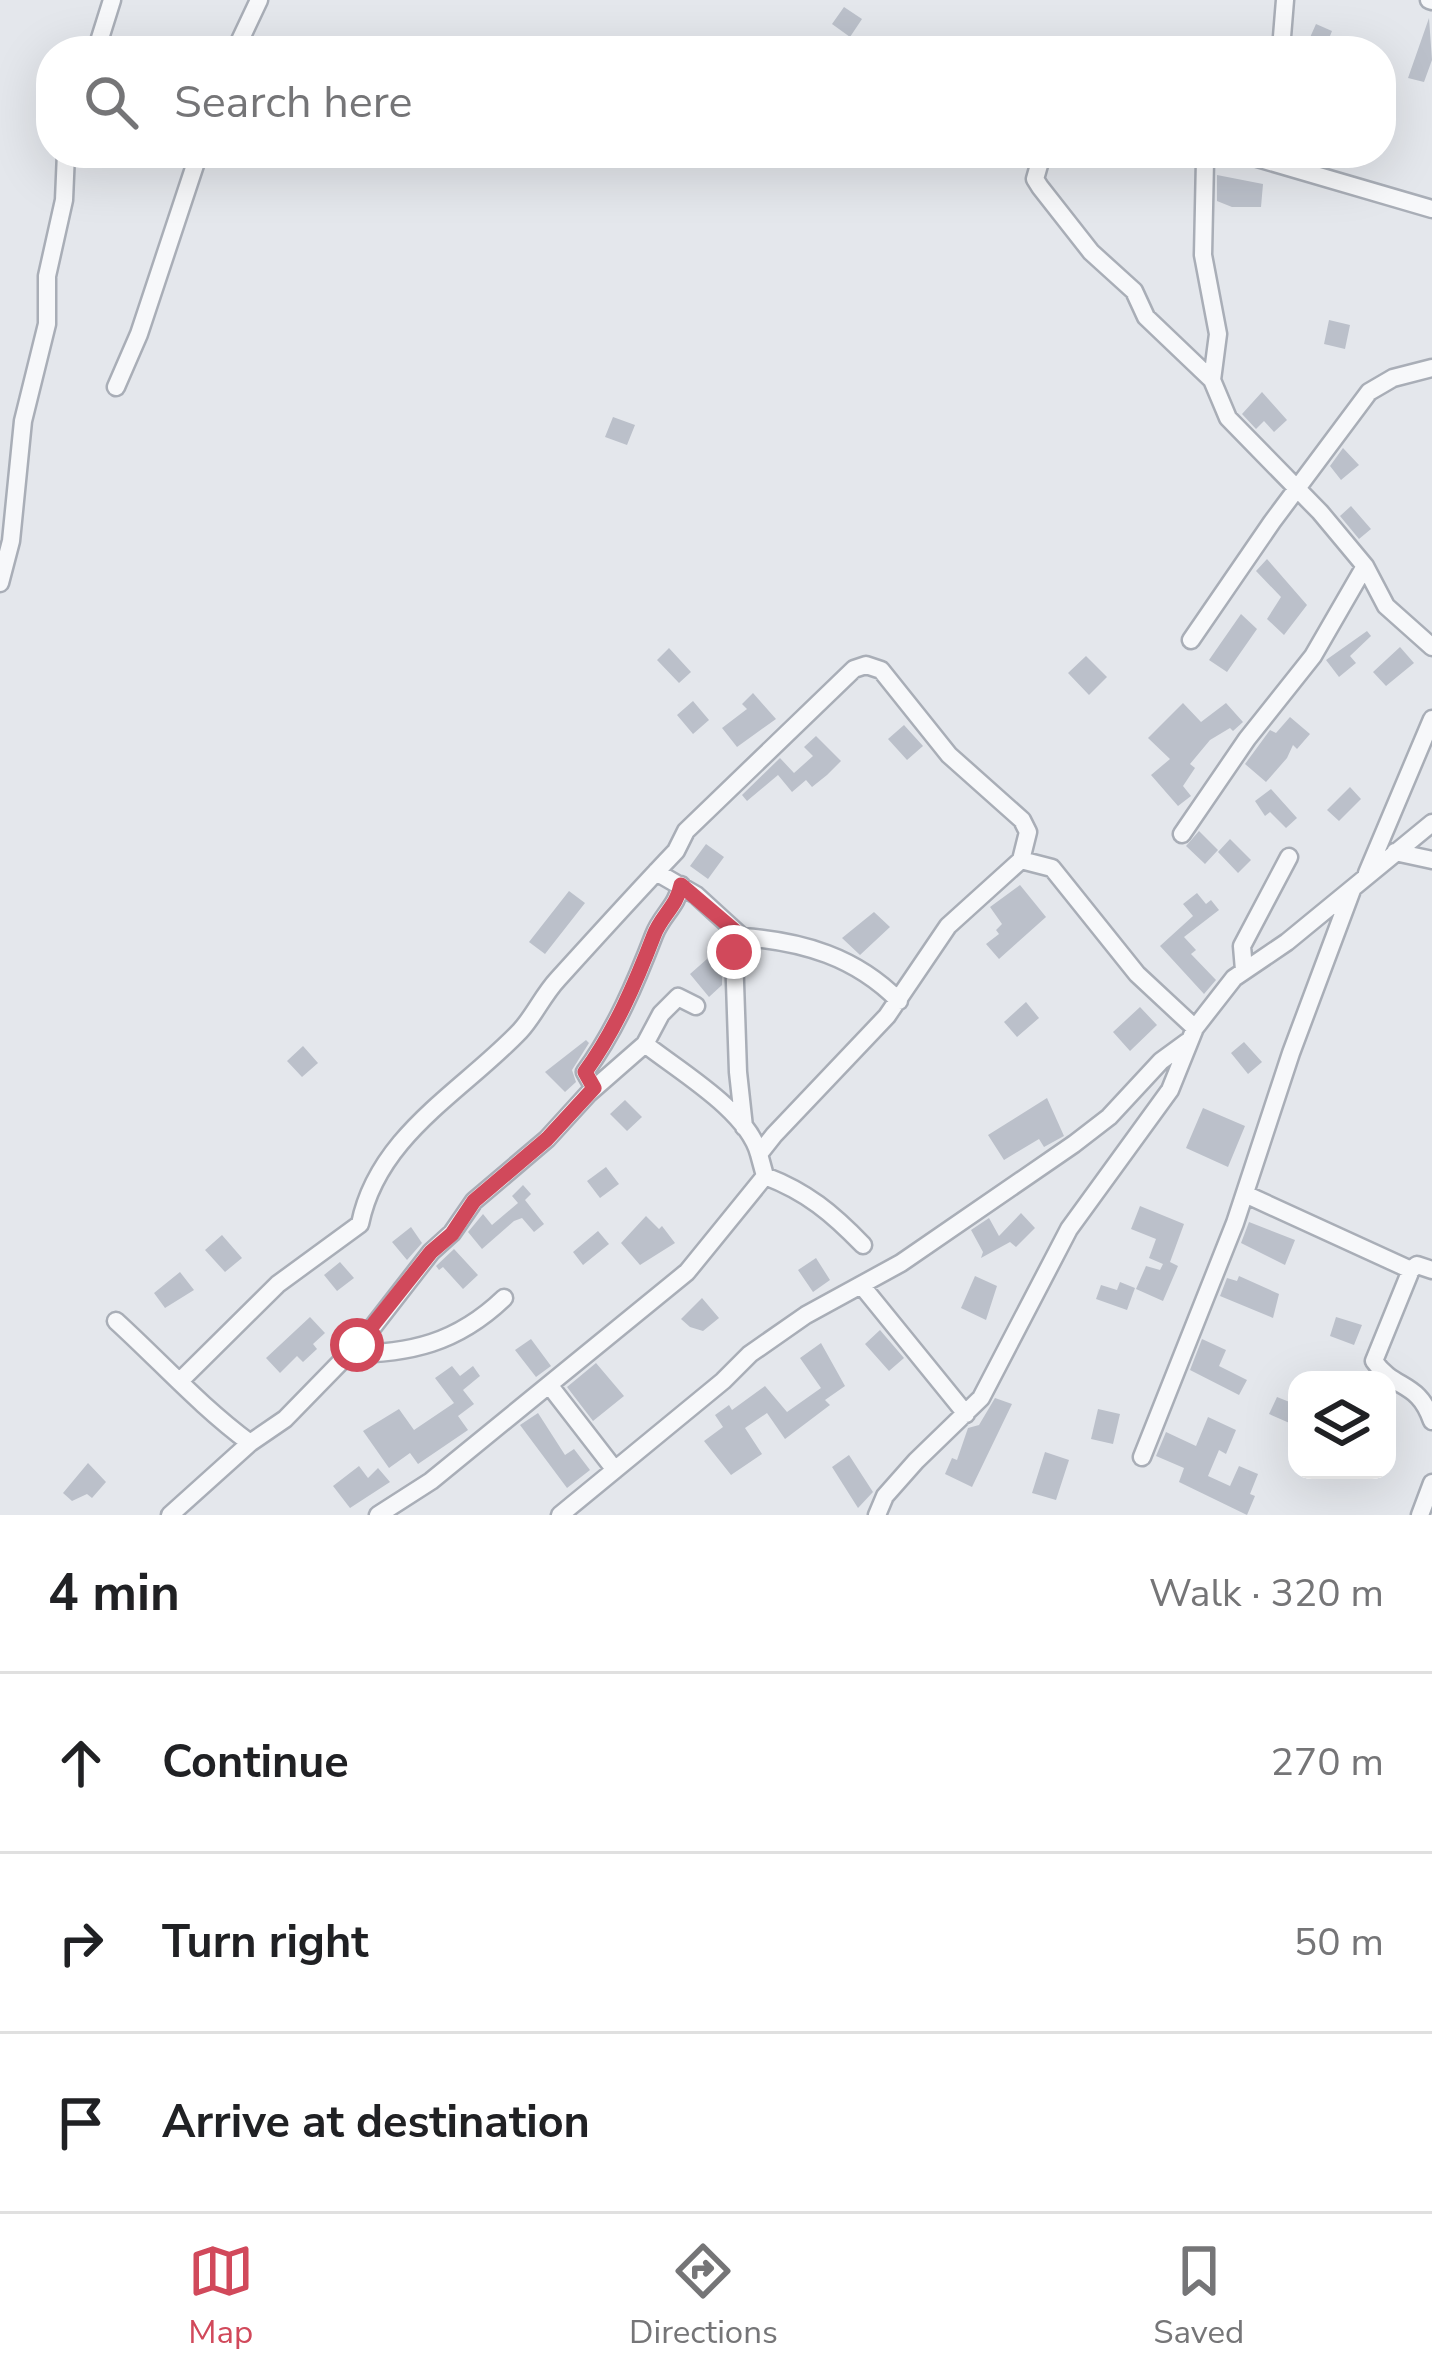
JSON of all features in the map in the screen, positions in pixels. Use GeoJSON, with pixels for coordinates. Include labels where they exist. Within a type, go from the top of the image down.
{"type":"FeatureCollection","features":[{"type":"Feature","properties":{"kind":"street"},"geometry":{"type":"LineString","coordinates":[[101,36],[112,0]]}},
{"type":"Feature","properties":{"kind":"street"},"geometry":{"type":"LineString","coordinates":[[242,36],[259,0]]}},
{"type":"Feature","properties":{"kind":"street"},"geometry":{"type":"LineString","coordinates":[[1284,36],[1285,0]]}},
{"type":"Feature","properties":{"kind":"street"},"geometry":{"type":"LineString","coordinates":[[0,583],[11,542],[22,421],[46,324],[47,276],[64,200],[65,168]]}},
{"type":"Feature","properties":{"kind":"street"},"geometry":{"type":"LineString","coordinates":[[116,386],[139,334],[195,168]]}},
{"type":"Feature","properties":{"kind":"street"},"geometry":{"type":"LineString","coordinates":[[1038,168],[1035,179],[1040,187],[1091,252],[1125,281],[1146,316],[1212,380],[1228,418],[1365,566],[1386,606],[1432,646]]}},
{"type":"Feature","properties":{"kind":"street"},"geometry":{"type":"LineString","coordinates":[[1205,168],[1203,255],[1218,334],[1212,380]]}},
{"type":"Feature","properties":{"kind":"street"},"geometry":{"type":"LineString","coordinates":[[1291,168],[1432,209]]}},
{"type":"Feature","properties":{"kind":"street"},"geometry":{"type":"LineString","coordinates":[[1192,640],[1369,392],[1393,378],[1432,368]]}},
{"type":"Feature","properties":{"kind":"street"},"geometry":{"type":"LineString","coordinates":[[1182,834],[1312,656],[1365,566]]}},
{"type":"Feature","properties":{"kind":"street"},"geometry":{"type":"LineString","coordinates":[[181,1380],[278,1284],[360,1224],[366,1192],[382,1164],[466,1076],[523,1028],[553,984],[676,851],[686,831],[854,669],[866,665],[881,670],[949,754],[1022,820],[1028,832],[1021,860],[948,926],[899,1000],[759,1154]]}},
{"type":"Feature","properties":{"kind":"street"},"geometry":{"type":"LineString","coordinates":[[1367,874],[1432,719]]}},
{"type":"Feature","properties":{"kind":"street"},"geometry":{"type":"LineString","coordinates":[[568,1513],[749,1354],[806,1315],[862,1286],[1109,1117],[1191,1035],[1244,970],[1432,823]]}},
{"type":"Feature","properties":{"kind":"street"},"geometry":{"type":"LineString","coordinates":[[1395,852],[1432,860]]}},
{"type":"Feature","properties":{"kind":"street"},"geometry":{"type":"LineString","coordinates":[[1244,970],[1242,946],[1289,857]]}},
{"type":"Feature","properties":{"kind":"street"},"geometry":{"type":"LineString","coordinates":[[1021,860],[1052,868],[1191,1035]]}},
{"type":"Feature","properties":{"kind":"street"},"geometry":{"type":"LineString","coordinates":[[656,872],[681,885],[742,937],[824,950],[883,985],[899,1000]]}},
{"type":"Feature","properties":{"kind":"street"},"geometry":{"type":"LineString","coordinates":[[594,1088],[585,1072],[605,1043],[681,885]]}},
{"type":"Feature","properties":{"kind":"street"},"geometry":{"type":"LineString","coordinates":[[1142,1457],[1245,1194],[1352,890]]}},
{"type":"Feature","properties":{"kind":"street"},"geometry":{"type":"LineString","coordinates":[[742,937],[734,952],[735,1033],[744,1127]]}},
{"type":"Feature","properties":{"kind":"street"},"geometry":{"type":"LineString","coordinates":[[170,1515],[250,1443],[285,1419],[365,1336],[431,1252],[452,1234],[474,1201],[547,1139],[594,1088],[645,1044],[670,1002],[678,997],[696,1006]]}},
{"type":"Feature","properties":{"kind":"street"},"geometry":{"type":"LineString","coordinates":[[877,1515],[885,1496],[966,1414],[994,1378],[1069,1228],[1170,1090],[1191,1035]]}},
{"type":"Feature","properties":{"kind":"street"},"geometry":{"type":"LineString","coordinates":[[645,1044],[723,1104],[744,1127],[755,1140],[765,1176]]}},
{"type":"Feature","properties":{"kind":"street"},"geometry":{"type":"LineString","coordinates":[[765,1176],[814,1199],[863,1245]]}},
{"type":"Feature","properties":{"kind":"street"},"geometry":{"type":"LineString","coordinates":[[378,1515],[430,1481],[687,1272],[765,1176]]}},
{"type":"Feature","properties":{"kind":"street"},"geometry":{"type":"LineString","coordinates":[[1245,1194],[1412,1270]]}},
{"type":"Feature","properties":{"kind":"street"},"geometry":{"type":"LineString","coordinates":[[1432,1270],[1417,1265],[1412,1270],[1374,1361],[1383,1372],[1420,1394],[1432,1421]]}},
{"type":"Feature","properties":{"kind":"street"},"geometry":{"type":"LineString","coordinates":[[862,1286],[966,1414]]}},
{"type":"Feature","properties":{"kind":"street"},"geometry":{"type":"LineString","coordinates":[[346,1354],[391,1355],[441,1340],[468,1328],[504,1298]]}},
{"type":"Feature","properties":{"kind":"street"},"geometry":{"type":"LineString","coordinates":[[116,1321],[181,1380],[198,1402],[250,1443]]}},
{"type":"Feature","properties":{"kind":"street"},"geometry":{"type":"LineString","coordinates":[[550,1386],[615,1470]]}},
{"type":"Feature","properties":{"kind":"street"},"geometry":{"type":"LineString","coordinates":[[1420,1515],[1432,1483]]}},
{"type":"Feature","properties":{"kind":"building"},"geometry":{"type":"Polygon","coordinates":[[[844,7],[862,19],[851,36],[832,24],[844,7]]]}},
{"type":"Feature","properties":{"kind":"building"},"geometry":{"type":"Polygon","coordinates":[[[1429,18],[1432,60],[1424,82],[1408,78],[1429,18]]]}},
{"type":"Feature","properties":{"kind":"building"},"geometry":{"type":"Polygon","coordinates":[[[1316,24],[1332,31],[1330,36],[1311,36],[1316,24]]]}},
{"type":"Feature","properties":{"kind":"building"},"geometry":{"type":"Polygon","coordinates":[[[1217,175],[1263,184],[1261,207],[1232,207],[1217,201],[1217,175]]]}},
{"type":"Feature","properties":{"kind":"building"},"geometry":{"type":"Polygon","coordinates":[[[1329,320],[1350,325],[1345,349],[1324,344],[1329,320]]]}},
{"type":"Feature","properties":{"kind":"building"},"geometry":{"type":"Polygon","coordinates":[[[1262,392],[1287,420],[1274,432],[1264,421],[1256,429],[1242,414],[1262,392]]]}},
{"type":"Feature","properties":{"kind":"building"},"geometry":{"type":"Polygon","coordinates":[[[613,417],[635,425],[627,445],[605,437],[613,417]]]}},
{"type":"Feature","properties":{"kind":"building"},"geometry":{"type":"Polygon","coordinates":[[[1343,448],[1359,465],[1341,480],[1330,466],[1343,448]]]}},
{"type":"Feature","properties":{"kind":"building"},"geometry":{"type":"Polygon","coordinates":[[[1351,506],[1371,529],[1359,539],[1340,516],[1351,506]]]}},
{"type":"Feature","properties":{"kind":"building"},"geometry":{"type":"Polygon","coordinates":[[[1267,559],[1307,605],[1284,635],[1267,619],[1281,597],[1256,571],[1267,559]]]}},
{"type":"Feature","properties":{"kind":"building"},"geometry":{"type":"Polygon","coordinates":[[[1241,614],[1257,629],[1227,672],[1209,660],[1241,614]]]}},
{"type":"Feature","properties":{"kind":"building"},"geometry":{"type":"Polygon","coordinates":[[[1367,631],[1371,636],[1350,656],[1356,663],[1339,677],[1326,660],[1367,631]]]}},
{"type":"Feature","properties":{"kind":"building"},"geometry":{"type":"Polygon","coordinates":[[[1400,647],[1414,663],[1386,686],[1373,672],[1400,647]]]}},
{"type":"Feature","properties":{"kind":"building"},"geometry":{"type":"Polygon","coordinates":[[[669,648],[691,672],[679,683],[657,660],[669,648]]]}},
{"type":"Feature","properties":{"kind":"building"},"geometry":{"type":"Polygon","coordinates":[[[1086,656],[1107,677],[1089,695],[1068,673],[1086,656]]]}},
{"type":"Feature","properties":{"kind":"building"},"geometry":{"type":"Polygon","coordinates":[[[753,693],[776,719],[737,747],[722,728],[747,709],[742,704],[753,693]]]}},
{"type":"Feature","properties":{"kind":"building"},"geometry":{"type":"Polygon","coordinates":[[[693,701],[709,720],[693,734],[677,715],[693,701]]]}},
{"type":"Feature","properties":{"kind":"building"},"geometry":{"type":"Polygon","coordinates":[[[1183,703],[1201,722],[1226,703],[1243,722],[1210,740],[1190,764],[1195,768],[1183,786],[1191,796],[1178,806],[1151,775],[1170,759],[1148,738],[1183,703]]]}},
{"type":"Feature","properties":{"kind":"building"},"geometry":{"type":"Polygon","coordinates":[[[1290,717],[1310,734],[1297,749],[1293,745],[1266,782],[1245,764],[1270,730],[1276,733],[1290,717]]]}},
{"type":"Feature","properties":{"kind":"building"},"geometry":{"type":"Polygon","coordinates":[[[904,725],[923,746],[907,760],[888,739],[904,725]]]}},
{"type":"Feature","properties":{"kind":"building"},"geometry":{"type":"Polygon","coordinates":[[[816,736],[841,761],[827,775],[812,787],[806,780],[792,792],[778,775],[747,801],[742,795],[780,758],[794,773],[813,756],[804,747],[816,736]]]}},
{"type":"Feature","properties":{"kind":"building"},"geometry":{"type":"Polygon","coordinates":[[[1350,787],[1361,799],[1339,821],[1327,810],[1350,787]]]}},
{"type":"Feature","properties":{"kind":"building"},"geometry":{"type":"Polygon","coordinates":[[[1271,789],[1297,818],[1286,828],[1270,812],[1265,816],[1255,801],[1271,789]]]}},
{"type":"Feature","properties":{"kind":"building"},"geometry":{"type":"Polygon","coordinates":[[[1199,831],[1218,850],[1205,864],[1186,846],[1199,831]]]}},
{"type":"Feature","properties":{"kind":"building"},"geometry":{"type":"Polygon","coordinates":[[[1230,839],[1251,860],[1238,873],[1218,852],[1230,839]]]}},
{"type":"Feature","properties":{"kind":"building"},"geometry":{"type":"Polygon","coordinates":[[[706,844],[724,857],[708,879],[690,866],[706,844]]]}},
{"type":"Feature","properties":{"kind":"building"},"geometry":{"type":"Polygon","coordinates":[[[1020,885],[1046,917],[999,959],[986,944],[999,934],[996,930],[1002,924],[990,907],[1020,885]]]}},
{"type":"Feature","properties":{"kind":"building"},"geometry":{"type":"Polygon","coordinates":[[[569,891],[585,903],[545,954],[529,942],[569,891]]]}},
{"type":"Feature","properties":{"kind":"building"},"geometry":{"type":"Polygon","coordinates":[[[1197,893],[1219,910],[1184,937],[1196,950],[1191,954],[1216,980],[1204,994],[1160,946],[1193,916],[1183,904],[1197,893]]]}},
{"type":"Feature","properties":{"kind":"building"},"geometry":{"type":"Polygon","coordinates":[[[874,912],[890,927],[860,955],[842,938],[874,912]]]}},
{"type":"Feature","properties":{"kind":"building"},"geometry":{"type":"Polygon","coordinates":[[[707,959],[722,977],[722,985],[709,997],[690,974],[707,959]]]}},
{"type":"Feature","properties":{"kind":"building"},"geometry":{"type":"Polygon","coordinates":[[[1026,1002],[1039,1018],[1017,1037],[1004,1022],[1026,1002]]]}},
{"type":"Feature","properties":{"kind":"building"},"geometry":{"type":"Polygon","coordinates":[[[1140,1007],[1157,1025],[1130,1051],[1113,1032],[1140,1007]]]}},
{"type":"Feature","properties":{"kind":"building"},"geometry":{"type":"Polygon","coordinates":[[[586,1040],[589,1043],[572,1070],[576,1082],[565,1092],[545,1072],[586,1040]]]}},
{"type":"Feature","properties":{"kind":"building"},"geometry":{"type":"Polygon","coordinates":[[[1244,1042],[1262,1062],[1248,1074],[1231,1053],[1244,1042]]]}},
{"type":"Feature","properties":{"kind":"building"},"geometry":{"type":"Polygon","coordinates":[[[303,1046],[318,1063],[302,1077],[287,1061],[303,1046]]]}},
{"type":"Feature","properties":{"kind":"building"},"geometry":{"type":"Polygon","coordinates":[[[1047,1098],[1064,1136],[1044,1147],[1039,1139],[1004,1160],[988,1135],[1047,1098]]]}},
{"type":"Feature","properties":{"kind":"building"},"geometry":{"type":"Polygon","coordinates":[[[625,1100],[642,1117],[627,1131],[610,1114],[625,1100]]]}},
{"type":"Feature","properties":{"kind":"building"},"geometry":{"type":"Polygon","coordinates":[[[1203,1108],[1245,1126],[1228,1167],[1186,1148],[1203,1108]]]}},
{"type":"Feature","properties":{"kind":"building"},"geometry":{"type":"Polygon","coordinates":[[[606,1167],[619,1184],[600,1198],[587,1181],[606,1167]]]}},
{"type":"Feature","properties":{"kind":"building"},"geometry":{"type":"Polygon","coordinates":[[[523,1185],[531,1194],[525,1200],[544,1224],[534,1232],[522,1218],[514,1221],[482,1249],[468,1232],[483,1214],[492,1225],[518,1203],[512,1196],[523,1185]]]}},
{"type":"Feature","properties":{"kind":"building"},"geometry":{"type":"Polygon","coordinates":[[[1140,1206],[1184,1224],[1170,1262],[1178,1266],[1163,1301],[1136,1289],[1146,1266],[1160,1270],[1163,1264],[1149,1258],[1156,1239],[1131,1229],[1140,1206]]]}},
{"type":"Feature","properties":{"kind":"building"},"geometry":{"type":"Polygon","coordinates":[[[1021,1213],[1035,1228],[1016,1247],[1010,1242],[981,1258],[983,1252],[971,1230],[989,1218],[999,1236],[1021,1213]]]}},
{"type":"Feature","properties":{"kind":"building"},"geometry":{"type":"Polygon","coordinates":[[[646,1216],[675,1243],[640,1265],[621,1243],[646,1216]]]}},
{"type":"Feature","properties":{"kind":"building"},"geometry":{"type":"Polygon","coordinates":[[[1249,1222],[1295,1240],[1285,1265],[1241,1243],[1249,1222]]]}},
{"type":"Feature","properties":{"kind":"building"},"geometry":{"type":"Polygon","coordinates":[[[411,1227],[422,1243],[407,1260],[392,1242],[411,1227]]]}},
{"type":"Feature","properties":{"kind":"building"},"geometry":{"type":"Polygon","coordinates":[[[598,1231],[609,1244],[583,1265],[573,1252],[598,1231]]]}},
{"type":"Feature","properties":{"kind":"building"},"geometry":{"type":"Polygon","coordinates":[[[222,1235],[242,1258],[225,1272],[205,1250],[222,1235]]]}},
{"type":"Feature","properties":{"kind":"building"},"geometry":{"type":"Polygon","coordinates":[[[454,1249],[478,1275],[463,1289],[443,1267],[436,1266],[454,1249]]]}},
{"type":"Feature","properties":{"kind":"building"},"geometry":{"type":"Polygon","coordinates":[[[816,1258],[830,1280],[813,1292],[798,1270],[816,1258]]]}},
{"type":"Feature","properties":{"kind":"building"},"geometry":{"type":"Polygon","coordinates":[[[340,1262],[354,1278],[337,1291],[324,1275],[340,1262]]]}},
{"type":"Feature","properties":{"kind":"building"},"geometry":{"type":"Polygon","coordinates":[[[180,1272],[194,1290],[165,1308],[154,1293],[180,1272]]]}},
{"type":"Feature","properties":{"kind":"building"},"geometry":{"type":"Polygon","coordinates":[[[975,1276],[997,1286],[986,1320],[961,1308],[975,1276]]]}},
{"type":"Feature","properties":{"kind":"building"},"geometry":{"type":"Polygon","coordinates":[[[1239,1276],[1279,1294],[1273,1318],[1220,1296],[1227,1278],[1237,1281],[1239,1276]]]}},
{"type":"Feature","properties":{"kind":"building"},"geometry":{"type":"Polygon","coordinates":[[[1120,1282],[1135,1288],[1127,1310],[1096,1299],[1101,1285],[1117,1290],[1120,1282]]]}},
{"type":"Feature","properties":{"kind":"building"},"geometry":{"type":"Polygon","coordinates":[[[702,1298],[719,1318],[703,1331],[681,1319],[702,1298]]]}},
{"type":"Feature","properties":{"kind":"building"},"geometry":{"type":"Polygon","coordinates":[[[310,1317],[325,1333],[313,1344],[317,1349],[303,1362],[297,1356],[280,1373],[266,1358],[310,1317]]]}},
{"type":"Feature","properties":{"kind":"building"},"geometry":{"type":"Polygon","coordinates":[[[1336,1317],[1362,1325],[1354,1345],[1330,1336],[1336,1317]]]}},
{"type":"Feature","properties":{"kind":"building"},"geometry":{"type":"Polygon","coordinates":[[[880,1330],[904,1358],[889,1371],[865,1344],[880,1330]]]}},
{"type":"Feature","properties":{"kind":"building"},"geometry":{"type":"Polygon","coordinates":[[[531,1339],[551,1366],[536,1377],[515,1350],[531,1339]]]}},
{"type":"Feature","properties":{"kind":"building"},"geometry":{"type":"Polygon","coordinates":[[[1202,1339],[1226,1350],[1219,1366],[1247,1380],[1239,1395],[1190,1370],[1202,1339]]]}},
{"type":"Feature","properties":{"kind":"building"},"geometry":{"type":"Polygon","coordinates":[[[821,1343],[845,1386],[825,1400],[830,1405],[785,1439],[767,1413],[745,1428],[762,1454],[731,1475],[704,1441],[723,1427],[715,1415],[729,1405],[732,1410],[765,1386],[787,1412],[821,1388],[800,1358],[821,1343]]]}},
{"type":"Feature","properties":{"kind":"building"},"geometry":{"type":"Polygon","coordinates":[[[596,1363],[624,1396],[593,1421],[567,1387],[596,1363]]]}},
{"type":"Feature","properties":{"kind":"building"},"geometry":{"type":"Polygon","coordinates":[[[452,1366],[460,1376],[473,1366],[480,1376],[463,1390],[474,1404],[458,1416],[468,1430],[418,1464],[410,1453],[389,1468],[363,1431],[399,1409],[414,1430],[454,1403],[435,1378],[452,1366]]]}},
{"type":"Feature","properties":{"kind":"building"},"geometry":{"type":"Polygon","coordinates":[[[1277,1397],[1288,1401],[1288,1422],[1269,1414],[1277,1397]]]}},
{"type":"Feature","properties":{"kind":"building"},"geometry":{"type":"Polygon","coordinates":[[[995,1398],[1012,1404],[972,1487],[945,1474],[952,1458],[957,1460],[968,1428],[979,1425],[995,1398]]]}},
{"type":"Feature","properties":{"kind":"building"},"geometry":{"type":"Polygon","coordinates":[[[1098,1409],[1120,1414],[1113,1444],[1091,1439],[1098,1409]]]}},
{"type":"Feature","properties":{"kind":"building"},"geometry":{"type":"Polygon","coordinates":[[[538,1413],[565,1455],[574,1449],[590,1470],[567,1488],[520,1425],[538,1413]]]}},
{"type":"Feature","properties":{"kind":"building"},"geometry":{"type":"Polygon","coordinates":[[[1208,1417],[1236,1430],[1226,1454],[1219,1450],[1208,1476],[1230,1486],[1239,1466],[1258,1474],[1247,1515],[1179,1482],[1184,1468],[1156,1456],[1166,1432],[1196,1446],[1208,1417]]]}},
{"type":"Feature","properties":{"kind":"building"},"geometry":{"type":"Polygon","coordinates":[[[1045,1452],[1069,1460],[1056,1500],[1032,1493],[1045,1452]]]}},
{"type":"Feature","properties":{"kind":"building"},"geometry":{"type":"Polygon","coordinates":[[[849,1455],[873,1492],[858,1508],[832,1467],[849,1455]]]}},
{"type":"Feature","properties":{"kind":"building"},"geometry":{"type":"Polygon","coordinates":[[[88,1463],[106,1482],[92,1498],[87,1494],[72,1501],[63,1493],[88,1463]]]}},
{"type":"Feature","properties":{"kind":"building"},"geometry":{"type":"Polygon","coordinates":[[[359,1466],[368,1478],[378,1468],[390,1482],[350,1508],[333,1486],[359,1466]]]}},
{"type":"Feature","properties":{"kind":"route"},"geometry":{"type":"LineString","coordinates":[[357,1345],[431,1252],[452,1234],[474,1201],[537,1149],[594,1088],[585,1072],[605,1043],[681,885],[742,937],[734,952]]}}]}
